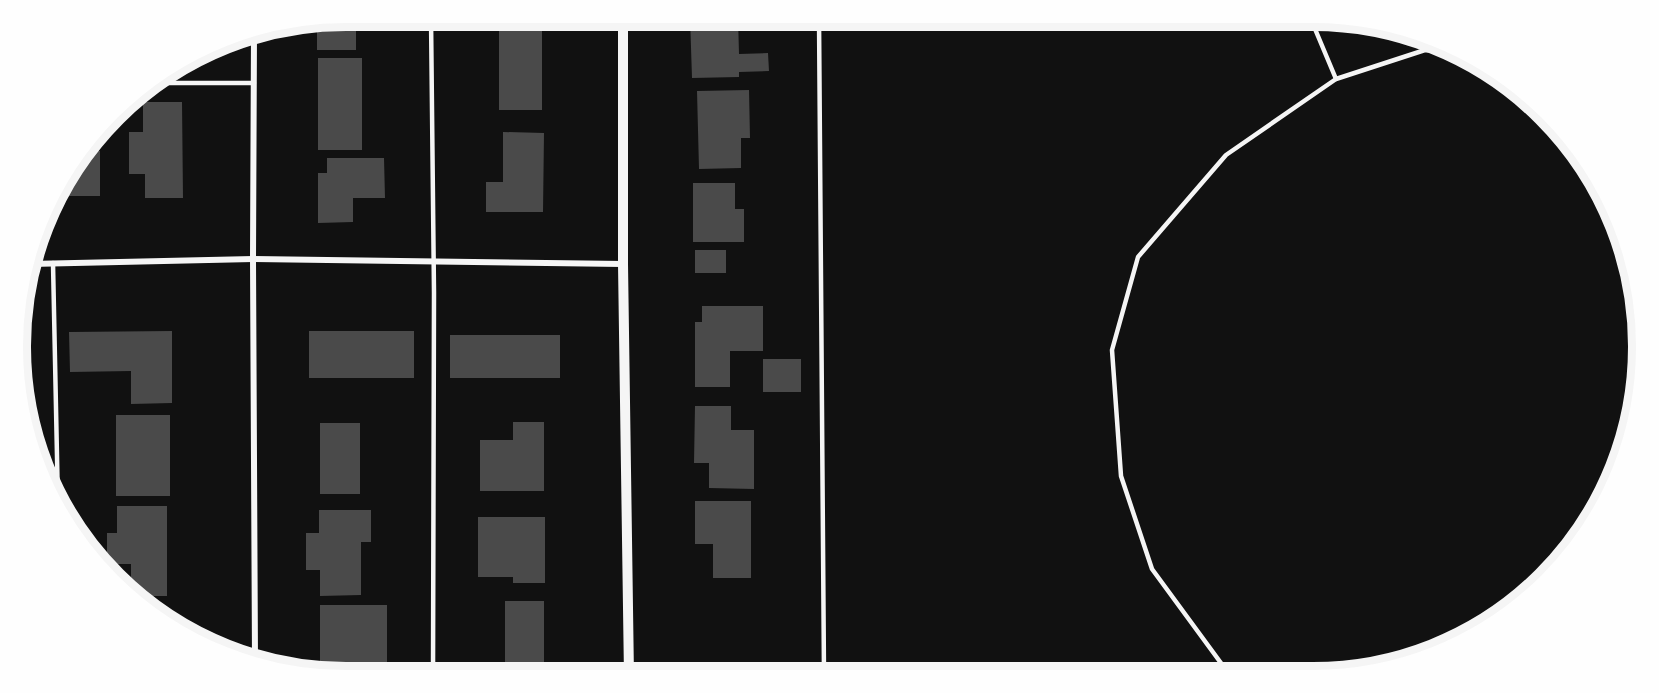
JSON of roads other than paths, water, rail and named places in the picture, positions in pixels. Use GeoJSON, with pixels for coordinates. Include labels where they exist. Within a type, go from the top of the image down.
{"type":"FeatureCollection","features":[{"type":"Feature","properties":{"kind":"street"},"geometry":{"type":"LineString","coordinates":[[623,27],[623,264],[629,666]]}},
{"type":"Feature","properties":{"kind":"street"},"geometry":{"type":"LineString","coordinates":[[254,41],[255,652]]}},
{"type":"Feature","properties":{"kind":"street"},"geometry":{"type":"LineString","coordinates":[[38,264],[253,259],[623,264]]}},
{"type":"Feature","properties":{"kind":"lane"},"geometry":{"type":"LineString","coordinates":[[431,27],[434,261],[433,666]]}},
{"type":"Feature","properties":{"kind":"lane"},"geometry":{"type":"LineString","coordinates":[[819,27],[824,666]]}},
{"type":"Feature","properties":{"kind":"lane"},"geometry":{"type":"LineString","coordinates":[[1315,27],[1336,79]]}},
{"type":"Feature","properties":{"kind":"lane"},"geometry":{"type":"LineString","coordinates":[[1223,666],[1152,569],[1121,476],[1112,350],[1138,257],[1226,155],[1336,79],[1425,50],[1433,50]]}},
{"type":"Feature","properties":{"kind":"lane"},"geometry":{"type":"LineString","coordinates":[[166,83],[254,83]]}},
{"type":"Feature","properties":{"kind":"lane"},"geometry":{"type":"LineString","coordinates":[[53,263],[58,483]]}}]}
